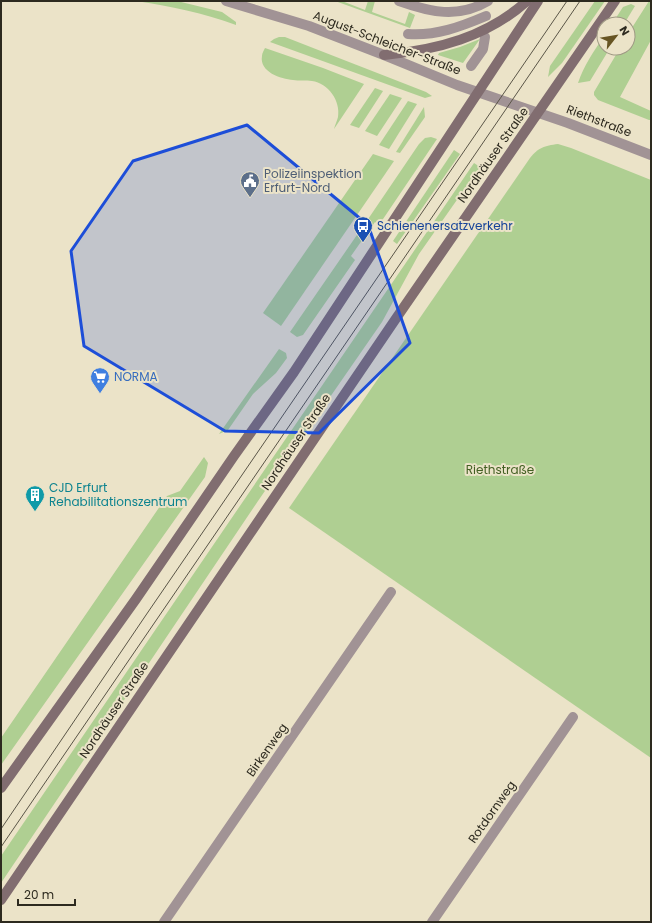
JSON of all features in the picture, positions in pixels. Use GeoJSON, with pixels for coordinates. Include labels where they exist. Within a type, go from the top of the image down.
{"type":"FeatureCollection","features":[{"type":"Feature","properties":{"kind":"main road"},"geometry":{"type":"LineString","coordinates":[[384,54],[414,52],[457,42],[498,21],[527,1]]}},
{"type":"Feature","properties":{"kind":"main road"},"geometry":{"type":"LineString","coordinates":[[1,788],[136,599],[234,456],[294,372],[538,1]]}},
{"type":"Feature","properties":{"kind":"main road","name":"Nordhäuser Straße"},"geometry":{"type":"LineString","coordinates":[[1,900],[352,382],[615,1]]}},
{"type":"Feature","properties":{"kind":"street","name":"August-Schleicher-Straße"},"geometry":{"type":"LineString","coordinates":[[226,1],[310,26],[477,92],[538,113]]}},
{"type":"Feature","properties":{"kind":"street"},"geometry":{"type":"LineString","coordinates":[[399,1],[420,9],[445,13],[457,12],[488,1]]}},
{"type":"Feature","properties":{"kind":"street","name":"August-Schleicher-Straße"},"geometry":{"type":"LineString","coordinates":[[408,34],[423,35],[455,29],[485,16]]}},
{"type":"Feature","properties":{"kind":"street"},"geometry":{"type":"LineString","coordinates":[[471,66],[486,51],[485,37]]}},
{"type":"Feature","properties":{"kind":"street","name":"Riethstraße"},"geometry":{"type":"LineString","coordinates":[[538,113],[651,155]]}},
{"type":"Feature","properties":{"kind":"street","name":"Birkenweg"},"geometry":{"type":"LineString","coordinates":[[164,922],[391,592]]}},
{"type":"Feature","properties":{"kind":"street","name":"Rotdornweg"},"geometry":{"type":"LineString","coordinates":[[432,922],[573,717]]}},
{"type":"Feature","properties":{"kind":"highlighted area"},"geometry":{"type":"Polygon","coordinates":[[[247,125],[368,225],[410,343],[319,433],[225,431],[84,346],[71,251],[133,161],[247,125]]]}},
{"type":"Feature","properties":{"kind":"green space"},"geometry":{"type":"Polygon","coordinates":[[[136,1],[177,1],[222,12],[236,22],[236,25],[187,10],[136,1]]]}},
{"type":"Feature","properties":{"kind":"green space"},"geometry":{"type":"Polygon","coordinates":[[[335,1],[342,1],[365,10],[368,1],[375,1],[372,12],[405,24],[409,12],[415,15],[410,28],[335,1]]]}},
{"type":"Feature","properties":{"kind":"green space"},"geometry":{"type":"Polygon","coordinates":[[[595,1],[605,1],[562,63],[548,77],[550,66],[595,1]]]}},
{"type":"Feature","properties":{"kind":"green space"},"geometry":{"type":"Polygon","coordinates":[[[649,1],[651,1],[651,40],[620,97],[651,111],[651,120],[598,100],[594,95],[594,92],[615,56],[636,56],[636,21],[649,1]]]}},
{"type":"Feature","properties":{"kind":"green space"},"geometry":{"type":"Polygon","coordinates":[[[631,4],[635,6],[629,16],[617,16],[623,7],[631,4]]]}},
{"type":"Feature","properties":{"kind":"green space"},"geometry":{"type":"Polygon","coordinates":[[[279,37],[285,37],[426,92],[432,96],[425,98],[270,42],[279,37]]]}},
{"type":"Feature","properties":{"kind":"green space"},"geometry":{"type":"Polygon","coordinates":[[[480,39],[463,63],[438,55],[439,53],[480,39]]]}},
{"type":"Feature","properties":{"kind":"green space"},"geometry":{"type":"Polygon","coordinates":[[[265,48],[364,84],[334,129],[338,117],[338,111],[335,99],[328,89],[318,82],[288,79],[272,74],[267,70],[262,62],[262,54],[265,48]]]}},
{"type":"Feature","properties":{"kind":"green space"},"geometry":{"type":"Polygon","coordinates":[[[596,48],[596,56],[605,56],[590,81],[578,83],[586,64],[596,48]]]}},
{"type":"Feature","properties":{"kind":"green space"},"geometry":{"type":"Polygon","coordinates":[[[375,88],[383,91],[359,128],[350,125],[375,88]]]}},
{"type":"Feature","properties":{"kind":"green space"},"geometry":{"type":"Polygon","coordinates":[[[390,94],[402,98],[377,136],[365,131],[390,94]]]}},
{"type":"Feature","properties":{"kind":"green space"},"geometry":{"type":"Polygon","coordinates":[[[408,101],[417,104],[389,149],[379,145],[408,101]]]}},
{"type":"Feature","properties":{"kind":"green space"},"geometry":{"type":"Polygon","coordinates":[[[424,107],[425,117],[400,153],[396,152],[424,107]]]}},
{"type":"Feature","properties":{"kind":"green space"},"geometry":{"type":"Polygon","coordinates":[[[431,137],[437,139],[379,225],[375,222],[368,232],[362,228],[419,144],[425,138],[431,137]]]}},
{"type":"Feature","properties":{"kind":"green space","name":"Riethstraße"},"geometry":{"type":"Polygon","coordinates":[[[558,144],[651,180],[651,758],[289,508],[530,158],[536,151],[542,148],[549,145],[558,144]]]}},
{"type":"Feature","properties":{"kind":"green space"},"geometry":{"type":"Polygon","coordinates":[[[454,150],[460,154],[397,244],[393,241],[454,150]]]}},
{"type":"Feature","properties":{"kind":"green space"},"geometry":{"type":"Polygon","coordinates":[[[373,154],[394,161],[281,326],[263,313],[373,154]]]}},
{"type":"Feature","properties":{"kind":"green space"},"geometry":{"type":"Polygon","coordinates":[[[474,163],[480,167],[419,254],[382,322],[258,501],[1,883],[1,856],[474,163]]]}},
{"type":"Feature","properties":{"kind":"green space"},"geometry":{"type":"Polygon","coordinates":[[[359,232],[365,236],[351,256],[355,260],[303,335],[297,337],[290,332],[359,232]]]}},
{"type":"Feature","properties":{"kind":"green space"},"geometry":{"type":"Polygon","coordinates":[[[279,349],[286,353],[287,358],[276,373],[253,394],[228,430],[219,434],[279,349]]]}},
{"type":"Feature","properties":{"kind":"green space"},"geometry":{"type":"Polygon","coordinates":[[[204,457],[208,463],[205,477],[1,765],[1,738],[167,496],[180,491],[204,457]]]}},
{"type":"Feature","properties":{"kind":"tram line"},"geometry":{"type":"LineString","coordinates":[[1,829],[567,1]]}},
{"type":"Feature","properties":{"kind":"tram line"},"geometry":{"type":"LineString","coordinates":[[1,847],[580,1]]}},
{"type":"Feature","properties":{"kind":"place","name":"Polizeiinspektion Erfurt-Nord"},"geometry":{"type":"Point","coordinates":[250,198]}},
{"type":"Feature","properties":{"kind":"place","name":"Schienenersatzverkehr"},"geometry":{"type":"Point","coordinates":[363,243]}},
{"type":"Feature","properties":{"kind":"place","name":"NORMA"},"geometry":{"type":"Point","coordinates":[100,394]}},
{"type":"Feature","properties":{"kind":"place","name":"CJD Erfurt Rehabilitationszentrum"},"geometry":{"type":"Point","coordinates":[35,512]}}]}
